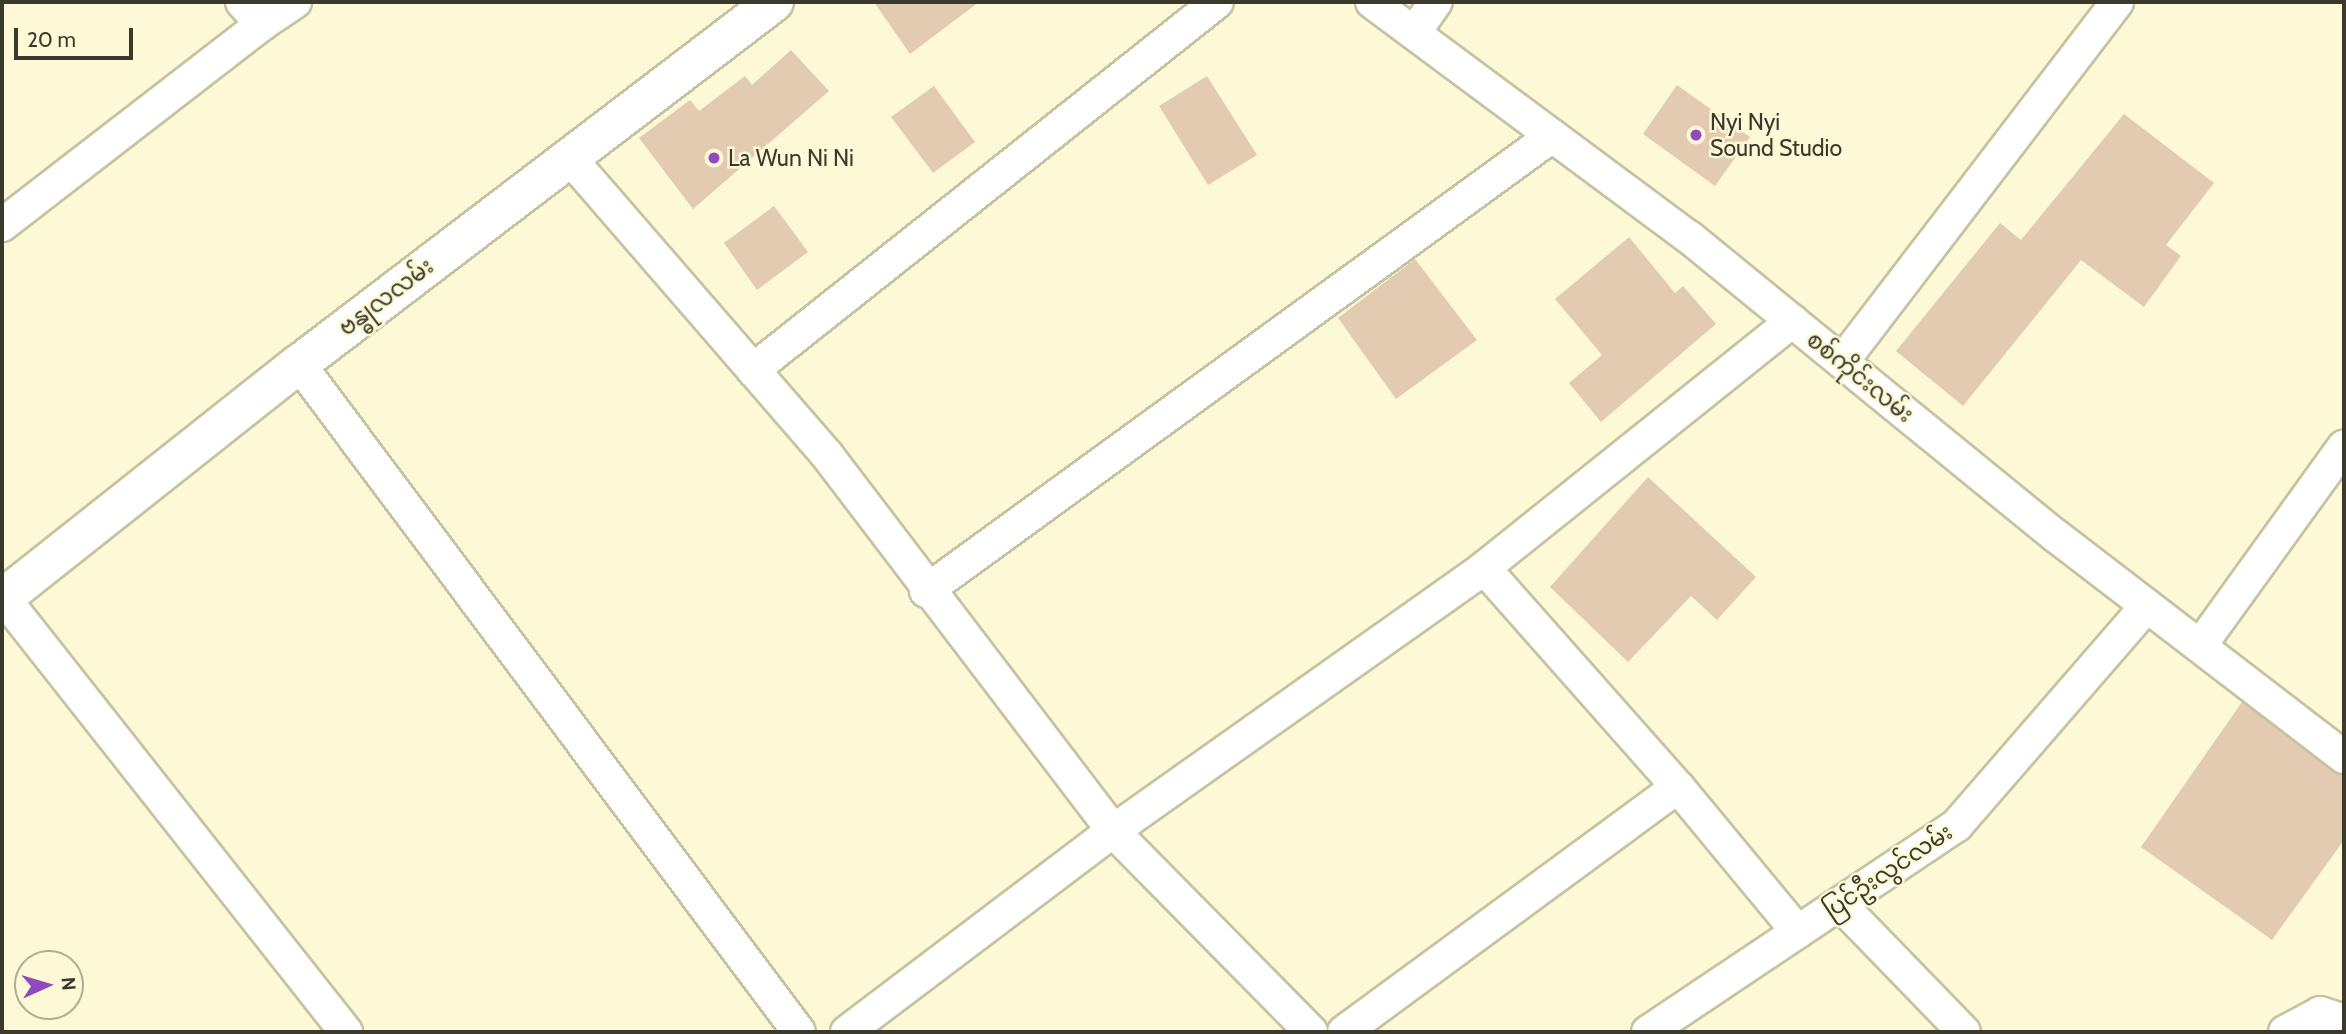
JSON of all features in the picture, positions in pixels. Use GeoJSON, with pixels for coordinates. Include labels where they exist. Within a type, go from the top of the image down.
{"type":"FeatureCollection","features":[{"type":"Feature","properties":{"kind":"street"},"geometry":{"type":"LineString","coordinates":[[2,225],[252,13],[295,2]]}},
{"type":"Feature","properties":{"kind":"street","name":"ဗန္ဓုလလမ်း"},"geometry":{"type":"LineString","coordinates":[[3,598],[299,364],[774,2]]}},
{"type":"Feature","properties":{"kind":"street"},"geometry":{"type":"LineString","coordinates":[[753,370],[1217,2]]}},
{"type":"Feature","properties":{"kind":"street","name":"စစ်ကိုင်းလမ်း"},"geometry":{"type":"LineString","coordinates":[[1372,2],[1552,136],[1792,321],[2147,606],[2344,757]]}},
{"type":"Feature","properties":{"kind":"street"},"geometry":{"type":"LineString","coordinates":[[1414,33],[1436,2]]}},
{"type":"Feature","properties":{"kind":"street"},"geometry":{"type":"LineString","coordinates":[[1842,362],[2117,2]]}},
{"type":"Feature","properties":{"kind":"street"},"geometry":{"type":"LineString","coordinates":[[926,591],[1552,136]]}},
{"type":"Feature","properties":{"kind":"street"},"geometry":{"type":"LineString","coordinates":[[569,158],[827,455],[926,591],[1113,831],[1311,1032]]}},
{"type":"Feature","properties":{"kind":"street"},"geometry":{"type":"LineString","coordinates":[[847,1032],[1113,831],[1484,568],[1792,321]]}},
{"type":"Feature","properties":{"kind":"street"},"geometry":{"type":"LineString","coordinates":[[299,364],[799,1032]]}},
{"type":"Feature","properties":{"kind":"street"},"geometry":{"type":"LineString","coordinates":[[2200,646],[2344,446]]}},
{"type":"Feature","properties":{"kind":"street"},"geometry":{"type":"LineString","coordinates":[[1484,568],[1678,786],[1798,932]]}},
{"type":"Feature","properties":{"kind":"street"},"geometry":{"type":"LineString","coordinates":[[3,598],[346,1032]]}},
{"type":"Feature","properties":{"kind":"street","name":"ပြင်ဦးလွင်လမ်း"},"geometry":{"type":"LineString","coordinates":[[1647,1032],[1957,825],[2147,606]]}},
{"type":"Feature","properties":{"kind":"street"},"geometry":{"type":"LineString","coordinates":[[1344,1032],[1678,786]]}},
{"type":"Feature","properties":{"kind":"street"},"geometry":{"type":"LineString","coordinates":[[1840,904],[1949,1028]]}},
{"type":"Feature","properties":{"kind":"street"},"geometry":{"type":"LineString","coordinates":[[2285,1032],[2320,1013],[2344,1021]]}},
{"type":"Feature","properties":{"kind":"building"},"geometry":{"type":"Polygon","coordinates":[[[874,2],[979,2],[910,54],[874,2]]]}},
{"type":"Feature","properties":{"kind":"building"},"geometry":{"type":"Polygon","coordinates":[[[791,50],[829,91],[693,209],[639,138],[690,100],[699,111],[745,76],[752,85],[791,50]]]}},
{"type":"Feature","properties":{"kind":"building"},"geometry":{"type":"Polygon","coordinates":[[[1207,76],[1257,155],[1208,185],[1159,106],[1207,76]]]}},
{"type":"Feature","properties":{"kind":"building","name":"Nyi Nyi Sound Studio"},"geometry":{"type":"Polygon","coordinates":[[[1677,85],[1750,137],[1715,186],[1643,134],[1677,85]]]}},
{"type":"Feature","properties":{"kind":"building"},"geometry":{"type":"Polygon","coordinates":[[[934,86],[975,142],[933,173],[891,117],[934,86]]]}},
{"type":"Feature","properties":{"kind":"building"},"geometry":{"type":"Polygon","coordinates":[[[2124,114],[2214,183],[2166,245],[2181,256],[2144,307],[2081,260],[1963,406],[1896,351],[2000,223],[2021,240],[2124,114]]]}},
{"type":"Feature","properties":{"kind":"building"},"geometry":{"type":"Polygon","coordinates":[[[774,206],[808,252],[757,290],[724,243],[774,206]]]}},
{"type":"Feature","properties":{"kind":"building"},"geometry":{"type":"Polygon","coordinates":[[[1629,237],[1675,293],[1683,286],[1716,324],[1601,422],[1569,383],[1602,355],[1555,299],[1629,237]]]}},
{"type":"Feature","properties":{"kind":"building"},"geometry":{"type":"Polygon","coordinates":[[[1415,259],[1477,340],[1396,399],[1338,318],[1415,259]]]}},
{"type":"Feature","properties":{"kind":"building"},"geometry":{"type":"Polygon","coordinates":[[[1648,477],[1756,577],[1717,620],[1691,596],[1628,662],[1550,587],[1648,477]]]}},
{"type":"Feature","properties":{"kind":"building"},"geometry":{"type":"Polygon","coordinates":[[[2242,702],[2344,775],[2344,840],[2272,940],[2141,847],[2242,702]]]}},
{"type":"Feature","properties":{"kind":"place","name":"Nyi Nyi Sound Studio"},"geometry":{"type":"Point","coordinates":[1696,135]}},
{"type":"Feature","properties":{"kind":"place","name":"La Wun Ni Ni"},"geometry":{"type":"Point","coordinates":[714,158]}}]}
